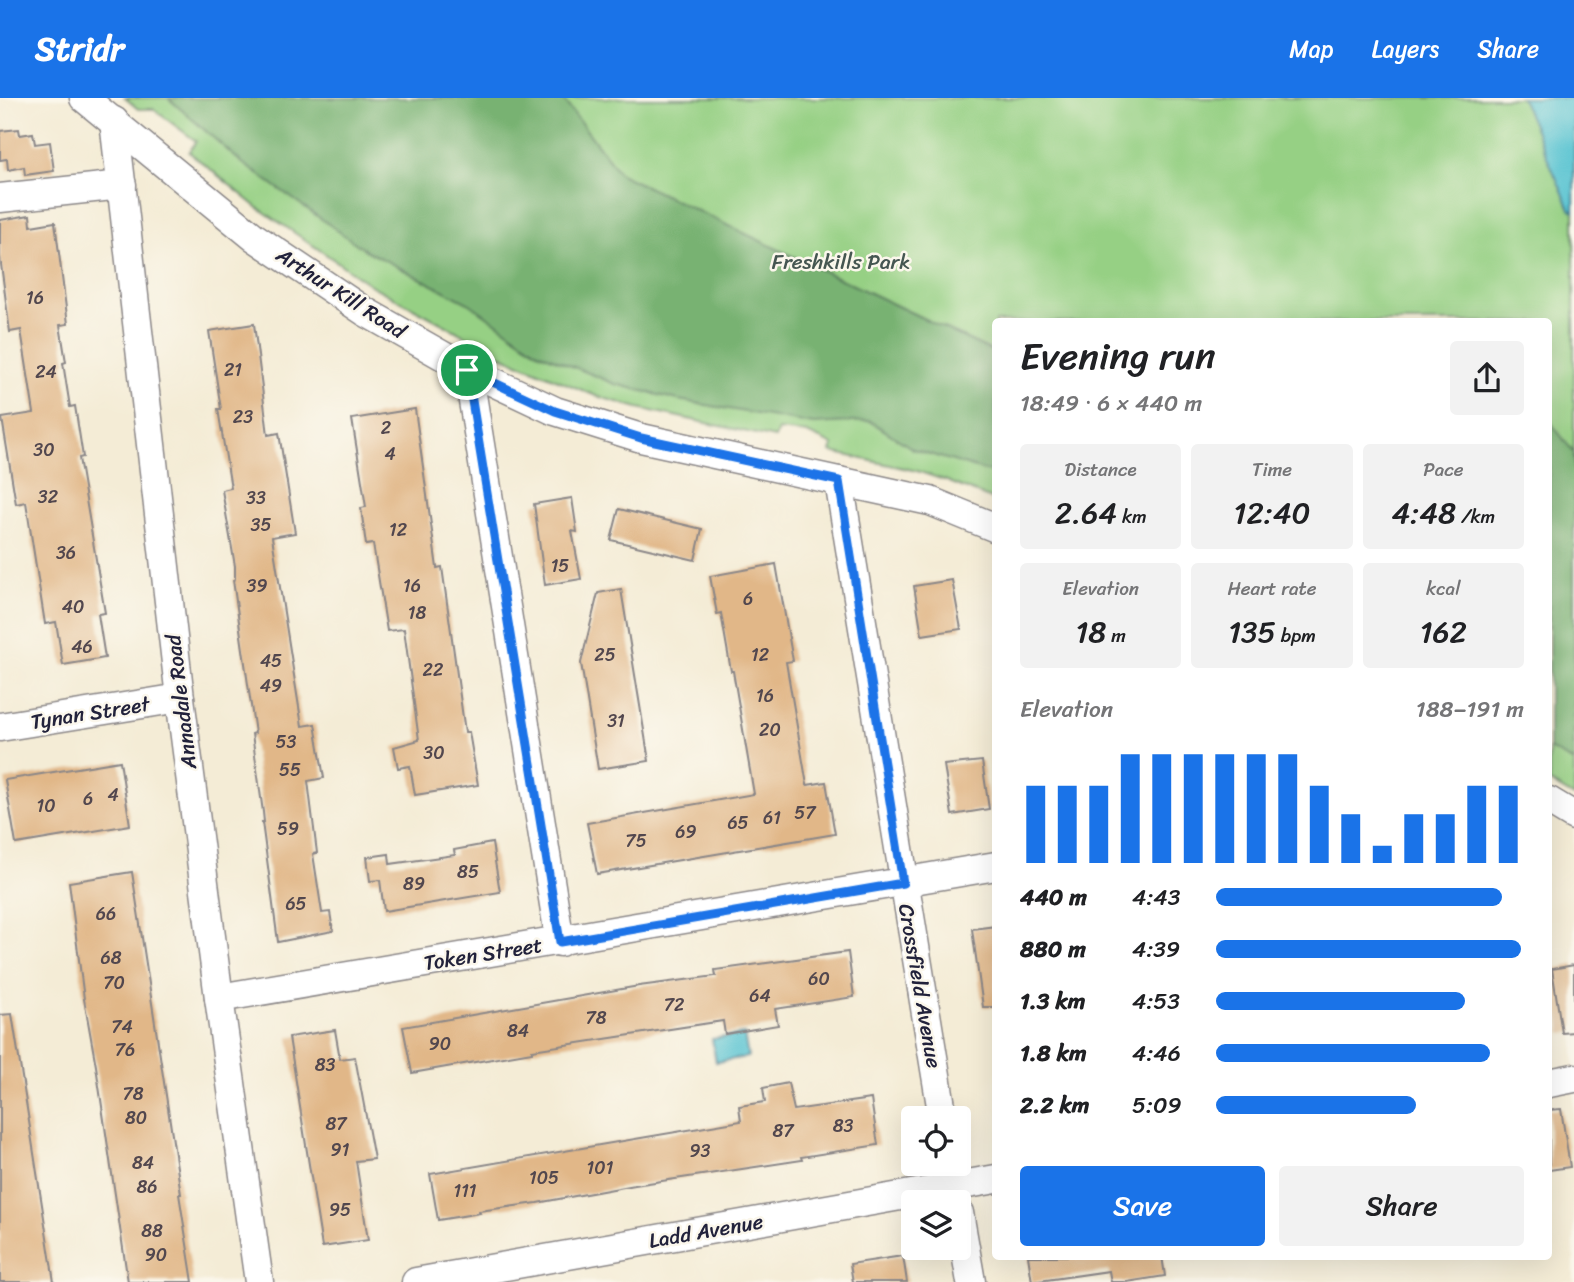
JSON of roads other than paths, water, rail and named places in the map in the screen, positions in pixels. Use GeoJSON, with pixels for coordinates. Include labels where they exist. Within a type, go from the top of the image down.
{"type":"FeatureCollection","features":[{"type":"Feature","properties":{"kind":"street","name":"Arthur Kill Road"},"geometry":{"type":"LineString","coordinates":[[84,98],[254,237],[364,311],[467,370],[555,411],[641,438],[930,502],[992,526]]}},
{"type":"Feature","properties":{"kind":"street","name":"Annadale Road"},"geometry":{"type":"LineString","coordinates":[[114,121],[180,698],[260,1282]]}},
{"type":"Feature","properties":{"kind":"street"},"geometry":{"type":"LineString","coordinates":[[0,198],[122,185]]}},
{"type":"Feature","properties":{"kind":"street"},"geometry":{"type":"LineString","coordinates":[[467,370],[560,942]]}},
{"type":"Feature","properties":{"kind":"street","name":"Crossfield Avenue"},"geometry":{"type":"LineString","coordinates":[[839,481],[941,1106]]}},
{"type":"Feature","properties":{"kind":"street","name":"Tynan Street"},"geometry":{"type":"LineString","coordinates":[[0,727],[180,698]]}},
{"type":"Feature","properties":{"kind":"street"},"geometry":{"type":"LineString","coordinates":[[1552,803],[1574,816]]}},
{"type":"Feature","properties":{"kind":"street","name":"Token Street"},"geometry":{"type":"LineString","coordinates":[[219,998],[992,867]]}},
{"type":"Feature","properties":{"kind":"street"},"geometry":{"type":"LineString","coordinates":[[1552,1082],[1574,1078]]}},
{"type":"Feature","properties":{"kind":"street","name":"Ladd Avenue"},"geometry":{"type":"LineString","coordinates":[[961,1190],[992,1180]]}},
{"type":"Feature","properties":{"kind":"street","name":"Ladd Avenue"},"geometry":{"type":"LineString","coordinates":[[416,1282],[901,1201]]}},
{"type":"Feature","properties":{"kind":"street"},"geometry":{"type":"LineString","coordinates":[[967,1260],[971,1282]]}},
{"type":"Feature","properties":{"kind":"water"},"geometry":{"type":"Polygon","coordinates":[[[1521,98],[1574,98],[1574,211],[1570,209],[1521,98]]]}},
{"type":"Feature","properties":{"kind":"water"},"geometry":{"type":"Polygon","coordinates":[[[744,1034],[748,1057],[716,1062],[712,1039],[744,1034]]]}},
{"type":"Feature","properties":{"kind":"park label","name":"Freshkills Park"},"geometry":{"type":"Point","coordinates":[841,262]}}]}
